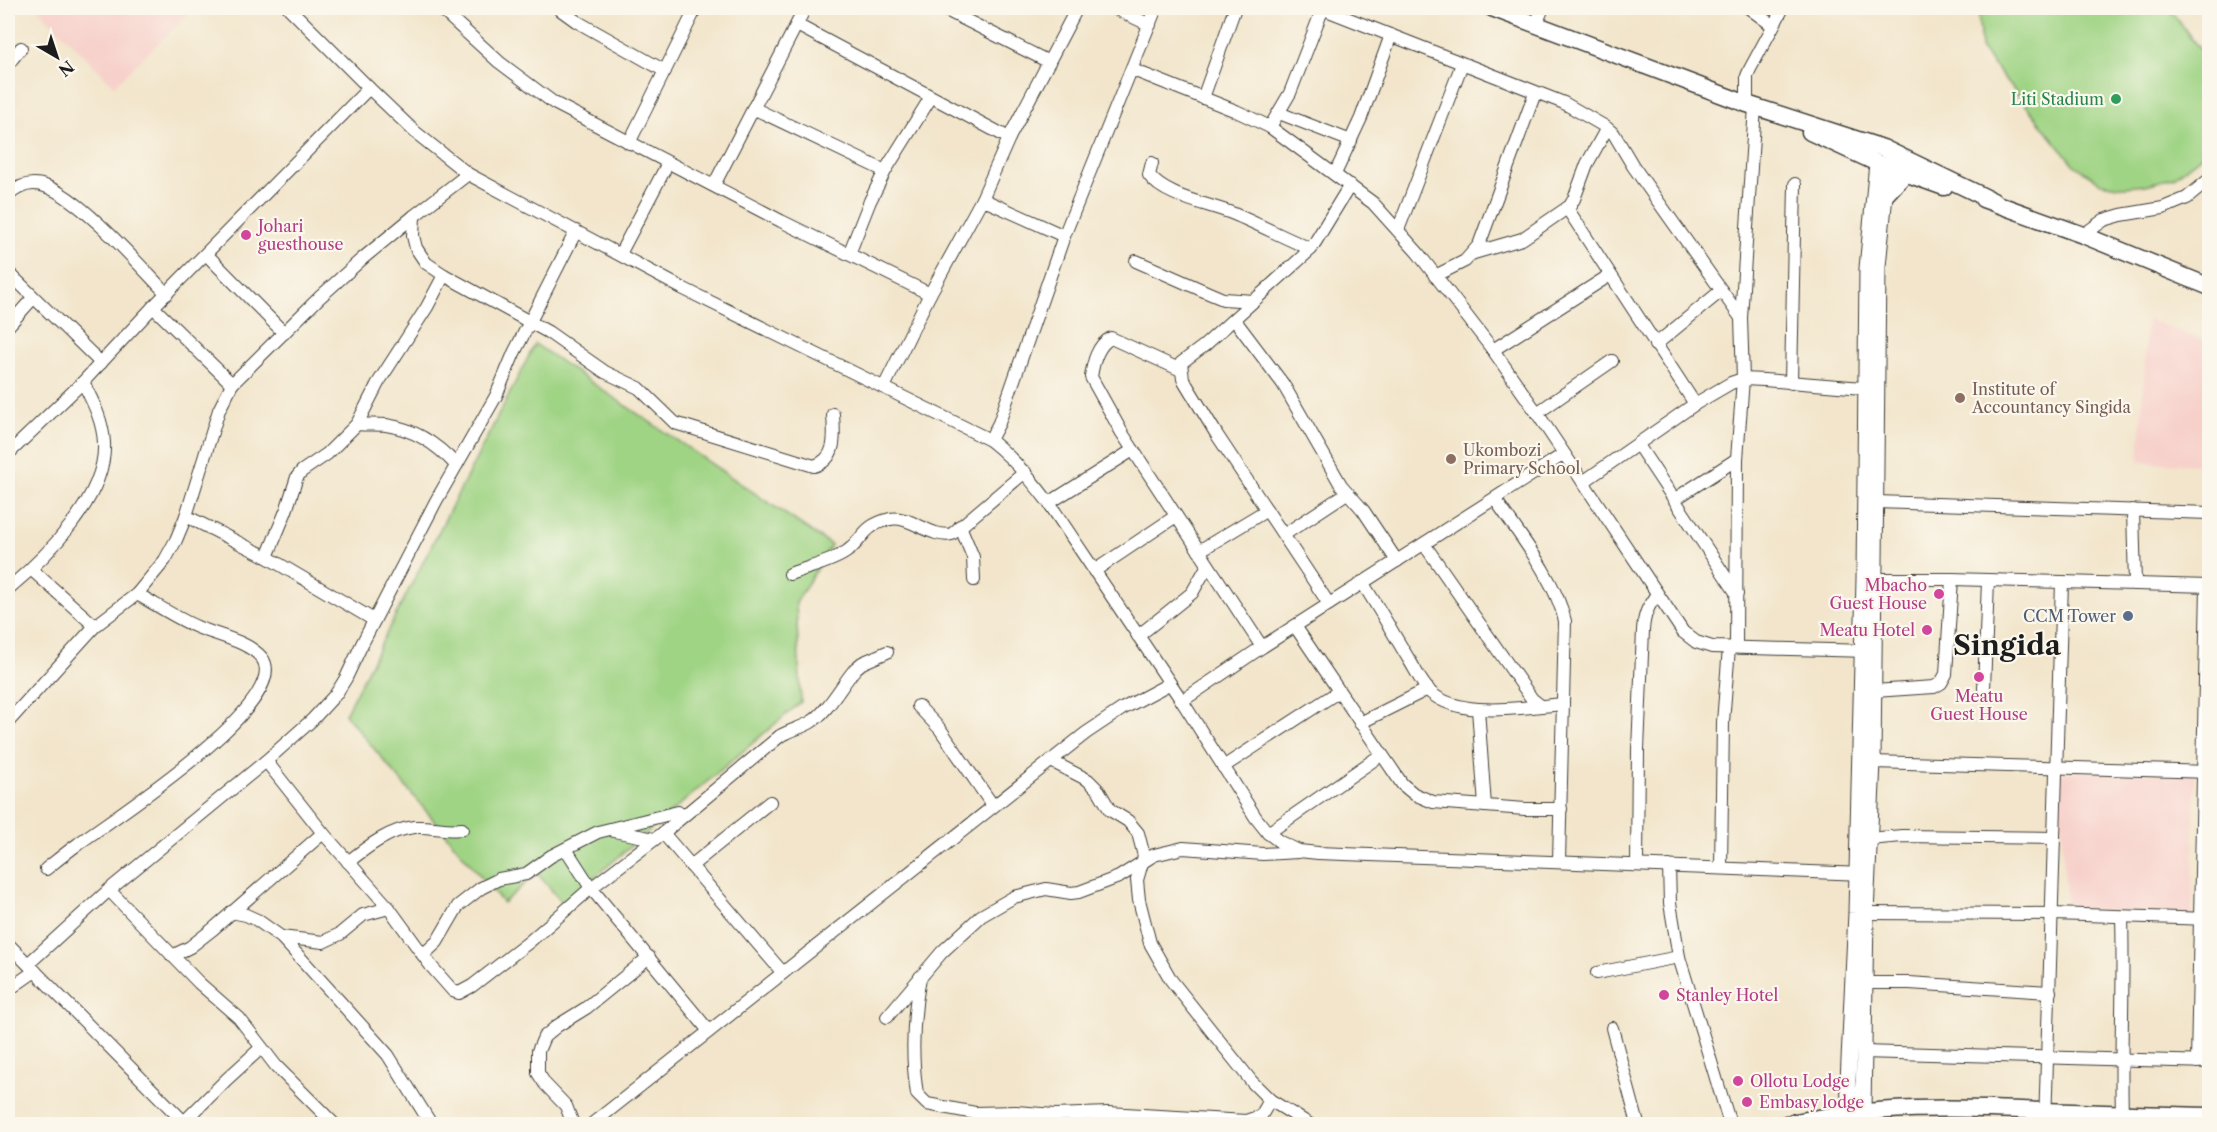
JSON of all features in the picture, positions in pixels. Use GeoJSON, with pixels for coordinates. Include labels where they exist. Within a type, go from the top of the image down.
{"type":"FeatureCollection","features":[{"type":"Feature","properties":{"kind":"highway"},"geometry":{"type":"LineString","coordinates":[[1492,8],[1780,116],[1838,147],[1893,164],[1993,201],[2210,287]]}},
{"type":"Feature","properties":{"kind":"highway"},"geometry":{"type":"LineString","coordinates":[[1885,195],[1893,164]]}},
{"type":"Feature","properties":{"kind":"highway"},"geometry":{"type":"LineString","coordinates":[[1786,1125],[1828,1115],[1858,1118],[1907,1108],[2046,1118],[2122,1114],[2210,1116]]}},
{"type":"Feature","properties":{"kind":"main road"},"geometry":{"type":"LineString","coordinates":[[1858,1118],[1863,1052],[1866,913],[1862,874],[1860,690],[1868,651],[1875,579],[1876,502],[1867,268],[1893,164]]}},
{"type":"Feature","properties":{"kind":"main road"},"geometry":{"type":"LineString","coordinates":[[1858,1118],[1848,1082],[1856,913],[1869,839],[1873,762],[1874,691],[1868,651],[1871,389],[1878,266],[1885,195]]}},
{"type":"Feature","properties":{"kind":"street"},"geometry":{"type":"LineString","coordinates":[[289,8],[416,132],[468,174],[682,288],[990,440],[1004,451],[1025,472],[1049,502],[1268,833],[1299,851]]}},
{"type":"Feature","properties":{"kind":"street"},"geometry":{"type":"LineString","coordinates":[[440,8],[499,62],[554,103],[668,163],[930,294]]}},
{"type":"Feature","properties":{"kind":"street"},"geometry":{"type":"LineString","coordinates":[[558,8],[576,21],[665,71]]}},
{"type":"Feature","properties":{"kind":"street"},"geometry":{"type":"LineString","coordinates":[[629,143],[696,8]]}},
{"type":"Feature","properties":{"kind":"street"},"geometry":{"type":"LineString","coordinates":[[714,185],[805,8]]}},
{"type":"Feature","properties":{"kind":"street"},"geometry":{"type":"LineString","coordinates":[[942,8],[1049,62]]}},
{"type":"Feature","properties":{"kind":"street"},"geometry":{"type":"LineString","coordinates":[[884,387],[930,294],[982,199],[1009,138],[1077,8]]}},
{"type":"Feature","properties":{"kind":"street"},"geometry":{"type":"LineString","coordinates":[[1114,8],[1150,25]]}},
{"type":"Feature","properties":{"kind":"street"},"geometry":{"type":"LineString","coordinates":[[990,440],[999,423],[1064,236],[1133,70],[1156,8]]}},
{"type":"Feature","properties":{"kind":"street"},"geometry":{"type":"LineString","coordinates":[[1203,98],[1235,8]]}},
{"type":"Feature","properties":{"kind":"street"},"geometry":{"type":"LineString","coordinates":[[1270,128],[1290,93],[1322,8],[1581,111],[1614,134],[1633,166],[1741,318]]}},
{"type":"Feature","properties":{"kind":"street"},"geometry":{"type":"LineString","coordinates":[[1536,24],[1543,8]]}},
{"type":"Feature","properties":{"kind":"street"},"geometry":{"type":"LineString","coordinates":[[1749,8],[1772,25]]}},
{"type":"Feature","properties":{"kind":"street"},"geometry":{"type":"LineString","coordinates":[[1721,868],[1723,722],[1737,595],[1737,459],[1743,380],[1741,318],[1751,106],[1747,76],[1783,8]]}},
{"type":"Feature","properties":{"kind":"street"},"geometry":{"type":"LineString","coordinates":[[797,25],[1009,138]]}},
{"type":"Feature","properties":{"kind":"street"},"geometry":{"type":"LineString","coordinates":[[1335,174],[1351,141],[1391,35]]}},
{"type":"Feature","properties":{"kind":"street"},"geometry":{"type":"LineString","coordinates":[[8,64],[21,48]]}},
{"type":"Feature","properties":{"kind":"street"},"geometry":{"type":"LineString","coordinates":[[1398,230],[1462,64]]}},
{"type":"Feature","properties":{"kind":"street"},"geometry":{"type":"LineString","coordinates":[[1133,70],[1270,128],[1373,203],[1398,230],[1492,350],[1537,413],[1683,632],[1696,642],[1712,647],[1868,651]]}},
{"type":"Feature","properties":{"kind":"street"},"geometry":{"type":"LineString","coordinates":[[8,454],[83,382],[153,307],[369,88]]}},
{"type":"Feature","properties":{"kind":"street"},"geometry":{"type":"LineString","coordinates":[[1435,276],[1465,261],[1479,245],[1535,93]]}},
{"type":"Feature","properties":{"kind":"street"},"geometry":{"type":"LineString","coordinates":[[849,254],[870,201],[885,171],[931,97]]}},
{"type":"Feature","properties":{"kind":"street"},"geometry":{"type":"LineString","coordinates":[[753,108],[885,171]]}},
{"type":"Feature","properties":{"kind":"street"},"geometry":{"type":"LineString","coordinates":[[1279,113],[1351,141]]}},
{"type":"Feature","properties":{"kind":"street"},"geometry":{"type":"LineString","coordinates":[[1474,253],[1522,238],[1567,208],[1574,199],[1587,164],[1607,128]]}},
{"type":"Feature","properties":{"kind":"street"},"geometry":{"type":"LineString","coordinates":[[620,254],[668,163]]}},
{"type":"Feature","properties":{"kind":"street"},"geometry":{"type":"LineString","coordinates":[[1152,163],[1149,175],[1161,187],[1233,214],[1311,249]]}},
{"type":"Feature","properties":{"kind":"street"},"geometry":{"type":"LineString","coordinates":[[8,722],[95,626],[137,594],[165,560],[186,516],[219,410],[232,384],[328,290],[414,216],[468,174]]}},
{"type":"Feature","properties":{"kind":"street"},"geometry":{"type":"LineString","coordinates":[[8,178],[17,187]]}},
{"type":"Feature","properties":{"kind":"street"},"geometry":{"type":"LineString","coordinates":[[2083,235],[2104,220],[2163,208],[2187,198],[2210,179]]}},
{"type":"Feature","properties":{"kind":"street"},"geometry":{"type":"LineString","coordinates":[[8,196],[17,187],[33,184],[59,192],[96,223],[167,294]]}},
{"type":"Feature","properties":{"kind":"street"},"geometry":{"type":"LineString","coordinates":[[1791,383],[1795,184]]}},
{"type":"Feature","properties":{"kind":"street"},"geometry":{"type":"LineString","coordinates":[[1329,604],[1285,534],[1217,435],[1183,379],[1181,363],[1205,345],[1311,249],[1350,185]]}},
{"type":"Feature","properties":{"kind":"street"},"geometry":{"type":"LineString","coordinates":[[982,199],[1064,236]]}},
{"type":"Feature","properties":{"kind":"street"},"geometry":{"type":"LineString","coordinates":[[1567,208],[1695,404]]}},
{"type":"Feature","properties":{"kind":"street"},"geometry":{"type":"LineString","coordinates":[[414,216],[413,236],[416,248],[426,263],[569,345],[605,372],[639,388],[675,423],[808,465],[821,464],[829,457],[833,447],[833,414]]}},
{"type":"Feature","properties":{"kind":"street"},"geometry":{"type":"LineString","coordinates":[[8,990],[109,890],[266,761],[312,720],[336,694],[456,465],[496,396],[514,353],[576,231]]}},
{"type":"Feature","properties":{"kind":"street"},"geometry":{"type":"LineString","coordinates":[[206,254],[284,333]]}},
{"type":"Feature","properties":{"kind":"street"},"geometry":{"type":"LineString","coordinates":[[1136,261],[1210,294],[1254,301]]}},
{"type":"Feature","properties":{"kind":"street"},"geometry":{"type":"LineString","coordinates":[[8,272],[101,363]]}},
{"type":"Feature","properties":{"kind":"street"},"geometry":{"type":"LineString","coordinates":[[1492,350],[1610,274]]}},
{"type":"Feature","properties":{"kind":"street"},"geometry":{"type":"LineString","coordinates":[[267,558],[297,477],[327,454],[357,424],[444,275]]}},
{"type":"Feature","properties":{"kind":"street"},"geometry":{"type":"LineString","coordinates":[[1655,345],[1721,291]]}},
{"type":"Feature","properties":{"kind":"street"},"geometry":{"type":"LineString","coordinates":[[8,326],[33,298]]}},
{"type":"Feature","properties":{"kind":"street"},"geometry":{"type":"LineString","coordinates":[[153,307],[232,384]]}},
{"type":"Feature","properties":{"kind":"street"},"geometry":{"type":"LineString","coordinates":[[1234,319],[1288,391],[1330,467],[1347,493],[1363,510],[1397,561]]}},
{"type":"Feature","properties":{"kind":"street"},"geometry":{"type":"LineString","coordinates":[[1181,370],[1116,338],[1107,339],[1102,345],[1095,358],[1091,377],[1133,450],[1262,647]]}},
{"type":"Feature","properties":{"kind":"street"},"geometry":{"type":"LineString","coordinates":[[1537,413],[1612,361]]}},
{"type":"Feature","properties":{"kind":"street"},"geometry":{"type":"LineString","coordinates":[[1583,482],[1695,404],[1719,389],[1743,380],[1871,389]]}},
{"type":"Feature","properties":{"kind":"street"},"geometry":{"type":"LineString","coordinates":[[8,589],[31,569],[82,511],[103,468],[103,431],[97,410],[83,382]]}},
{"type":"Feature","properties":{"kind":"street"},"geometry":{"type":"LineString","coordinates":[[357,424],[389,425],[420,435],[435,444],[456,465]]}},
{"type":"Feature","properties":{"kind":"street"},"geometry":{"type":"LineString","coordinates":[[1638,445],[1737,595]]}},
{"type":"Feature","properties":{"kind":"street"},"geometry":{"type":"LineString","coordinates":[[1049,502],[1133,450]]}},
{"type":"Feature","properties":{"kind":"street"},"geometry":{"type":"LineString","coordinates":[[1182,701],[1564,453]]}},
{"type":"Feature","properties":{"kind":"street"},"geometry":{"type":"LineString","coordinates":[[1675,499],[1737,459]]}},
{"type":"Feature","properties":{"kind":"street"},"geometry":{"type":"LineString","coordinates":[[790,573],[842,555],[871,526],[892,519],[948,535],[955,532],[1025,472]]}},
{"type":"Feature","properties":{"kind":"street"},"geometry":{"type":"LineString","coordinates":[[1285,534],[1347,493]]}},
{"type":"Feature","properties":{"kind":"street"},"geometry":{"type":"LineString","coordinates":[[1495,499],[1551,585],[1561,605],[1565,621],[1559,861]]}},
{"type":"Feature","properties":{"kind":"street"},"geometry":{"type":"LineString","coordinates":[[1876,502],[2210,513]]}},
{"type":"Feature","properties":{"kind":"street"},"geometry":{"type":"LineString","coordinates":[[1199,551],[1267,510]]}},
{"type":"Feature","properties":{"kind":"street"},"geometry":{"type":"LineString","coordinates":[[2133,510],[2135,584]]}},
{"type":"Feature","properties":{"kind":"street"},"geometry":{"type":"LineString","coordinates":[[186,516],[267,558],[374,620]]}},
{"type":"Feature","properties":{"kind":"street"},"geometry":{"type":"LineString","coordinates":[[1094,571],[1176,516]]}},
{"type":"Feature","properties":{"kind":"street"},"geometry":{"type":"LineString","coordinates":[[960,526],[973,557],[974,580]]}},
{"type":"Feature","properties":{"kind":"street"},"geometry":{"type":"LineString","coordinates":[[1424,544],[1527,691],[1540,706]]}},
{"type":"Feature","properties":{"kind":"street"},"geometry":{"type":"LineString","coordinates":[[1138,636],[1192,593],[1208,565]]}},
{"type":"Feature","properties":{"kind":"street"},"geometry":{"type":"LineString","coordinates":[[31,569],[95,626]]}},
{"type":"Feature","properties":{"kind":"street"},"geometry":{"type":"LineString","coordinates":[[1863,1052],[2203,1062],[2208,586],[1875,579]]}},
{"type":"Feature","properties":{"kind":"street"},"geometry":{"type":"LineString","coordinates":[[1874,691],[1934,687],[1944,680],[1947,665],[1952,579]]}},
{"type":"Feature","properties":{"kind":"street"},"geometry":{"type":"LineString","coordinates":[[1984,689],[1988,580]]}},
{"type":"Feature","properties":{"kind":"street"},"geometry":{"type":"LineString","coordinates":[[1362,582],[1428,689],[1434,695],[1449,702],[1478,709],[1563,704]]}},
{"type":"Feature","properties":{"kind":"street"},"geometry":{"type":"LineString","coordinates":[[2046,1118],[2062,582]]}},
{"type":"Feature","properties":{"kind":"street"},"geometry":{"type":"LineString","coordinates":[[46,869],[154,790],[226,731],[253,702],[262,684],[266,667],[256,654],[221,634],[197,627],[137,594]]}},
{"type":"Feature","properties":{"kind":"street"},"geometry":{"type":"LineString","coordinates":[[1637,865],[1642,630],[1644,615],[1657,594]]}},
{"type":"Feature","properties":{"kind":"street"},"geometry":{"type":"LineString","coordinates":[[1295,626],[1402,784],[1414,794],[1433,802],[1525,809],[1561,809]]}},
{"type":"Feature","properties":{"kind":"street"},"geometry":{"type":"LineString","coordinates":[[266,761],[323,833],[389,908],[453,991],[465,992],[780,736],[810,723],[820,715],[851,673],[862,663],[887,652]]}},
{"type":"Feature","properties":{"kind":"street"},"geometry":{"type":"LineString","coordinates":[[592,1125],[1086,733],[1122,709],[1169,684]]}},
{"type":"Feature","properties":{"kind":"street"},"geometry":{"type":"LineString","coordinates":[[1360,723],[1428,689]]}},
{"type":"Feature","properties":{"kind":"street"},"geometry":{"type":"LineString","coordinates":[[1223,767],[1338,692]]}},
{"type":"Feature","properties":{"kind":"street"},"geometry":{"type":"LineString","coordinates":[[918,706],[940,729],[993,806]]}},
{"type":"Feature","properties":{"kind":"street"},"geometry":{"type":"LineString","coordinates":[[1478,709],[1485,806]]}},
{"type":"Feature","properties":{"kind":"street"},"geometry":{"type":"LineString","coordinates":[[1268,833],[1382,755]]}},
{"type":"Feature","properties":{"kind":"street"},"geometry":{"type":"LineString","coordinates":[[1051,760],[1077,772],[1088,780],[1099,791],[1110,810],[1128,821],[1140,840],[1144,851],[1137,880],[1139,900],[1154,950],[1171,980],[1238,1065],[1270,1100],[1310,1125]]}},
{"type":"Feature","properties":{"kind":"street"},"geometry":{"type":"LineString","coordinates":[[1873,762],[2207,772]]}},
{"type":"Feature","properties":{"kind":"street"},"geometry":{"type":"LineString","coordinates":[[691,866],[770,802]]}},
{"type":"Feature","properties":{"kind":"street"},"geometry":{"type":"LineString","coordinates":[[423,955],[437,942],[458,906],[466,898],[494,880],[526,874],[551,856],[585,838],[678,812]]}},
{"type":"Feature","properties":{"kind":"street"},"geometry":{"type":"LineString","coordinates":[[348,862],[372,845],[398,831],[416,827],[462,829]]}},
{"type":"Feature","properties":{"kind":"street"},"geometry":{"type":"LineString","coordinates":[[610,830],[658,836],[691,866],[783,973]]}},
{"type":"Feature","properties":{"kind":"street"},"geometry":{"type":"LineString","coordinates":[[172,956],[202,938],[323,833]]}},
{"type":"Feature","properties":{"kind":"street"},"geometry":{"type":"LineString","coordinates":[[1869,839],[1902,836],[2054,838]]}},
{"type":"Feature","properties":{"kind":"street"},"geometry":{"type":"LineString","coordinates":[[887,1017],[907,996],[938,956],[974,922],[1001,903],[1014,897],[1046,890],[1079,892],[1119,877],[1154,855],[1183,848],[1263,854],[1299,851],[1354,856],[1559,861],[1862,874]]}},
{"type":"Feature","properties":{"kind":"street"},"geometry":{"type":"LineString","coordinates":[[566,849],[591,888],[709,1031]]}},
{"type":"Feature","properties":{"kind":"street"},"geometry":{"type":"LineString","coordinates":[[1669,866],[1670,903],[1679,957],[1730,1125]]}},
{"type":"Feature","properties":{"kind":"street"},"geometry":{"type":"LineString","coordinates":[[109,890],[216,1000],[239,1018],[276,1066],[333,1125]]}},
{"type":"Feature","properties":{"kind":"street"},"geometry":{"type":"LineString","coordinates":[[281,938],[323,942],[340,933],[363,915],[389,908]]}},
{"type":"Feature","properties":{"kind":"street"},"geometry":{"type":"LineString","coordinates":[[231,912],[257,920],[281,938],[388,1055],[431,1125]]}},
{"type":"Feature","properties":{"kind":"street"},"geometry":{"type":"LineString","coordinates":[[1866,913],[2052,914],[2204,919]]}},
{"type":"Feature","properties":{"kind":"street"},"geometry":{"type":"LineString","coordinates":[[2122,917],[2123,1032],[2120,1061],[2122,1114]]}},
{"type":"Feature","properties":{"kind":"street"},"geometry":{"type":"LineString","coordinates":[[8,944],[184,1124],[226,1078],[261,1048]]}},
{"type":"Feature","properties":{"kind":"street"},"geometry":{"type":"LineString","coordinates":[[573,1125],[566,1106],[538,1073],[538,1051],[544,1037],[586,1008],[649,957]]}},
{"type":"Feature","properties":{"kind":"street"},"geometry":{"type":"LineString","coordinates":[[1597,973],[1679,957]]}},
{"type":"Feature","properties":{"kind":"street"},"geometry":{"type":"LineString","coordinates":[[921,977],[914,1037],[914,1061],[917,1094],[927,1104],[975,1113],[1016,1112],[1055,1115],[1108,1113],[1246,1121],[1261,1116],[1270,1100]]}},
{"type":"Feature","properties":{"kind":"street"},"geometry":{"type":"LineString","coordinates":[[1865,983],[1909,982],[2050,992]]}},
{"type":"Feature","properties":{"kind":"street"},"geometry":{"type":"LineString","coordinates":[[1612,1028],[1638,1125]]}},
{"type":"Feature","properties":{"kind":"street"},"geometry":{"type":"LineString","coordinates":[[244,1064],[276,1066]]}},
{"type":"Feature","properties":{"kind":"shaded area"},"geometry":{"type":"Polygon","coordinates":[[[37,8],[194,8],[114,86],[37,8]]]}},
{"type":"Feature","properties":{"kind":"shaded area"},"geometry":{"type":"Polygon","coordinates":[[[2147,319],[2209,343],[2209,465],[2139,462],[2147,319]]]}},
{"type":"Feature","properties":{"kind":"shaded area"},"geometry":{"type":"Polygon","coordinates":[[[2057,772],[2195,773],[2192,916],[2067,908],[2057,772]]]}},
{"type":"Feature","properties":{"kind":"green space","name":"Liti Stadium"},"geometry":{"type":"Polygon","coordinates":[[[1978,8],[2169,8],[2209,62],[2209,137],[2201,156],[2174,177],[2146,185],[2125,187],[2101,183],[2073,164],[1981,49],[1978,8]]]}},
{"type":"Feature","properties":{"kind":"green space"},"geometry":{"type":"Polygon","coordinates":[[[535,344],[831,545],[796,603],[801,702],[563,904],[537,873],[503,903],[345,714],[535,344]]]}},
{"type":"Feature","properties":{"kind":"place","name":"Liti Stadium"},"geometry":{"type":"Point","coordinates":[2116,99]}},
{"type":"Feature","properties":{"kind":"place","name":"Johari guesthouse"},"geometry":{"type":"Point","coordinates":[246,235]}},
{"type":"Feature","properties":{"kind":"place","name":"Institute of Accountancy Singida"},"geometry":{"type":"Point","coordinates":[1960,398]}},
{"type":"Feature","properties":{"kind":"place","name":"Ukombozi Primary School"},"geometry":{"type":"Point","coordinates":[1451,459]}},
{"type":"Feature","properties":{"kind":"place","name":"Mbacho Guest House"},"geometry":{"type":"Point","coordinates":[1939,594]}},
{"type":"Feature","properties":{"kind":"place","name":"CCM Tower"},"geometry":{"type":"Point","coordinates":[2128,616]}},
{"type":"Feature","properties":{"kind":"place","name":"Meatu Hotel"},"geometry":{"type":"Point","coordinates":[1927,630]}},
{"type":"Feature","properties":{"kind":"place","name":"Meatu Guest House"},"geometry":{"type":"Point","coordinates":[1979,677]}},
{"type":"Feature","properties":{"kind":"place","name":"Stanley Hotel"},"geometry":{"type":"Point","coordinates":[1664,995]}},
{"type":"Feature","properties":{"kind":"place","name":"Ollotu Lodge"},"geometry":{"type":"Point","coordinates":[1738,1081]}},
{"type":"Feature","properties":{"kind":"place","name":"Embasy lodge"},"geometry":{"type":"Point","coordinates":[1747,1102]}},
{"type":"Feature","properties":{"kind":"district","name":"Singida"},"geometry":{"type":"Point","coordinates":[2007,645]}}]}
